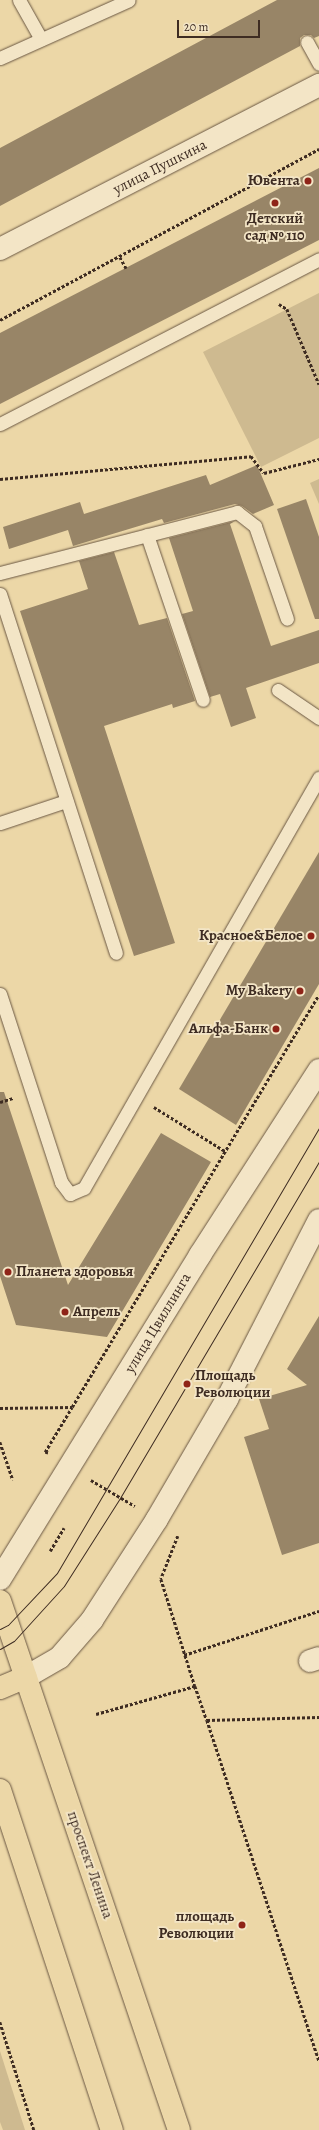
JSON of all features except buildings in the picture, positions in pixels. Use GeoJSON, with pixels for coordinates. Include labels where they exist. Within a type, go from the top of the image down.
{"type":"FeatureCollection","features":[{"type":"Feature","properties":{"kind":"main road","name":"улица Пушкина"},"geometry":{"type":"LineString","coordinates":[[0,249],[319,85]]}},
{"type":"Feature","properties":{"kind":"main road","name":"улица Цвиллинга"},"geometry":{"type":"LineString","coordinates":[[0,1579],[200,1255],[319,1070]]}},
{"type":"Feature","properties":{"kind":"main road"},"geometry":{"type":"LineString","coordinates":[[0,1688],[26,1677],[60,1657],[92,1620],[156,1519],[227,1399],[319,1220]]}},
{"type":"Feature","properties":{"kind":"main road","name":"проспект Ленина"},"geometry":{"type":"LineString","coordinates":[[0,1601],[179,2130]]}},
{"type":"Feature","properties":{"kind":"main road"},"geometry":{"type":"LineString","coordinates":[[0,1790],[112,2130]]}},
{"type":"Feature","properties":{"kind":"lane"},"geometry":{"type":"LineString","coordinates":[[19,0],[41,39]]}},
{"type":"Feature","properties":{"kind":"lane"},"geometry":{"type":"LineString","coordinates":[[0,58],[129,0]]}},
{"type":"Feature","properties":{"kind":"lane"},"geometry":{"type":"LineString","coordinates":[[307,42],[319,64]]}},
{"type":"Feature","properties":{"kind":"lane"},"geometry":{"type":"LineString","coordinates":[[0,424],[319,259]]}},
{"type":"Feature","properties":{"kind":"lane"},"geometry":{"type":"LineString","coordinates":[[0,573],[236,512],[255,526],[287,619]]}},
{"type":"Feature","properties":{"kind":"lane"},"geometry":{"type":"LineString","coordinates":[[147,535],[203,700]]}},
{"type":"Feature","properties":{"kind":"lane"},"geometry":{"type":"LineString","coordinates":[[0,594],[116,953]]}},
{"type":"Feature","properties":{"kind":"lane"},"geometry":{"type":"LineString","coordinates":[[278,690],[319,718]]}},
{"type":"Feature","properties":{"kind":"lane"},"geometry":{"type":"LineString","coordinates":[[0,994],[60,1182],[70,1194],[84,1188],[319,777]]}},
{"type":"Feature","properties":{"kind":"lane"},"geometry":{"type":"LineString","coordinates":[[0,823],[66,801]]}},
{"type":"Feature","properties":{"kind":"path"},"geometry":{"type":"LineString","coordinates":[[0,320],[319,149]]}},
{"type":"Feature","properties":{"kind":"path"},"geometry":{"type":"LineString","coordinates":[[120,257],[126,268]]}},
{"type":"Feature","properties":{"kind":"path"},"geometry":{"type":"LineString","coordinates":[[288,309],[319,384]]}},
{"type":"Feature","properties":{"kind":"path"},"geometry":{"type":"LineString","coordinates":[[0,479],[251,456],[264,473],[319,459]]}},
{"type":"Feature","properties":{"kind":"path"},"geometry":{"type":"LineString","coordinates":[[0,1408],[72,1407],[319,995]]}},
{"type":"Feature","properties":{"kind":"path"},"geometry":{"type":"LineString","coordinates":[[136,1096],[225,1151]]}},
{"type":"Feature","properties":{"kind":"path"},"geometry":{"type":"LineString","coordinates":[[0,1442],[13,1480]]}},
{"type":"Feature","properties":{"kind":"path"},"geometry":{"type":"LineString","coordinates":[[184,1655],[319,1611]]}},
{"type":"Feature","properties":{"kind":"path"},"geometry":{"type":"LineString","coordinates":[[96,1714],[195,1686],[319,2061]]}},
{"type":"Feature","properties":{"kind":"path"},"geometry":{"type":"LineString","coordinates":[[207,1720],[319,1717]]}},
{"type":"Feature","properties":{"kind":"path"},"geometry":{"type":"LineString","coordinates":[[0,2022],[34,2130]]}},
{"type":"Feature","properties":{"kind":"shaded area"},"geometry":{"type":"Polygon","coordinates":[[[319,293],[319,438],[261,467],[203,352],[319,293]]]}},
{"type":"Feature","properties":{"kind":"shaded area"},"geometry":{"type":"Polygon","coordinates":[[[319,479],[319,504],[310,483],[319,479]]]}},
{"type":"Feature","properties":{"kind":"shaded area"},"geometry":{"type":"Polygon","coordinates":[[[0,2051],[25,2130],[3,2130],[0,2122],[0,2051]]]}},
{"type":"Feature","properties":{"kind":"tram line"},"geometry":{"type":"LineString","coordinates":[[0,1629],[8,1625],[57,1573],[319,1128]]}},
{"type":"Feature","properties":{"kind":"tram line"},"geometry":{"type":"LineString","coordinates":[[0,1649],[14,1641],[64,1586],[120,1498],[319,1161]]}},
{"type":"Feature","properties":{"kind":"place","name":"Ювента"},"geometry":{"type":"Point","coordinates":[308,181]}},
{"type":"Feature","properties":{"kind":"place","name":"Детский сад № 110"},"geometry":{"type":"Point","coordinates":[275,203]}},
{"type":"Feature","properties":{"kind":"place","name":"Красное&Белое"},"geometry":{"type":"Point","coordinates":[311,936]}},
{"type":"Feature","properties":{"kind":"place","name":"My Bakery"},"geometry":{"type":"Point","coordinates":[300,991]}},
{"type":"Feature","properties":{"kind":"place","name":"Альфа-Банк"},"geometry":{"type":"Point","coordinates":[276,1029]}},
{"type":"Feature","properties":{"kind":"place","name":"Планета здоровья"},"geometry":{"type":"Point","coordinates":[8,1272]}},
{"type":"Feature","properties":{"kind":"place","name":"Апрель"},"geometry":{"type":"Point","coordinates":[65,1312]}},
{"type":"Feature","properties":{"kind":"place","name":"Площадь Революции"},"geometry":{"type":"Point","coordinates":[187,1384]}},
{"type":"Feature","properties":{"kind":"place","name":"площадь Революции"},"geometry":{"type":"Point","coordinates":[242,1925]}}]}
